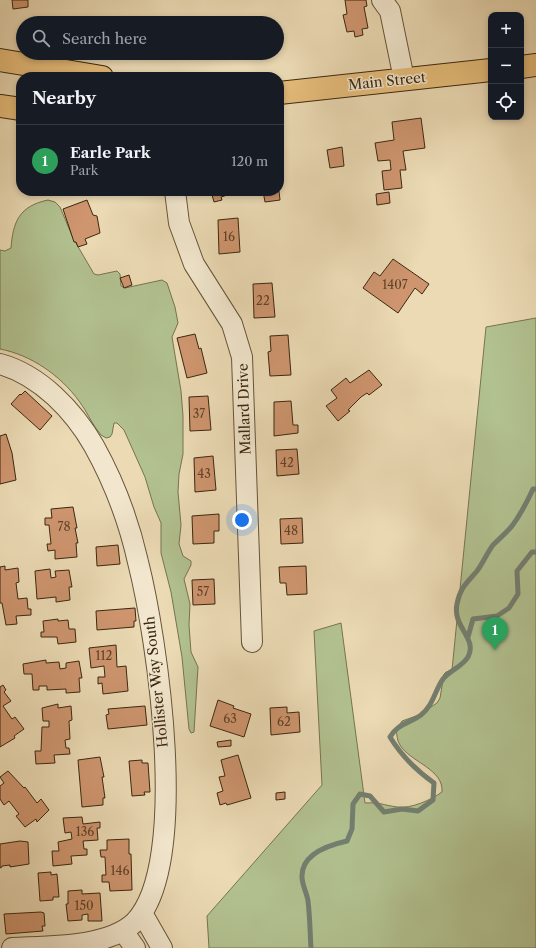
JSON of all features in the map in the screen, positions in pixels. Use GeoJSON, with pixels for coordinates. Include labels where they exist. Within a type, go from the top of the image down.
{"type":"FeatureCollection","features":[{"type":"Feature","properties":{"kind":"main road"},"geometry":{"type":"LineString","coordinates":[[0,60],[72,72]]}},
{"type":"Feature","properties":{"kind":"main road"},"geometry":{"type":"LineString","coordinates":[[524,67],[536,65]]}},
{"type":"Feature","properties":{"kind":"main road","name":"Main Street"},"geometry":{"type":"LineString","coordinates":[[284,92],[488,70]]}},
{"type":"Feature","properties":{"kind":"main road"},"geometry":{"type":"LineString","coordinates":[[0,106],[16,109]]}},
{"type":"Feature","properties":{"kind":"street"},"geometry":{"type":"LineString","coordinates":[[382,0],[390,11],[404,79]]}},
{"type":"Feature","properties":{"kind":"street","name":"Mallard Drive"},"geometry":{"type":"LineString","coordinates":[[176,196],[180,222],[194,264],[232,324],[242,356],[252,642]]}},
{"type":"Feature","properties":{"kind":"street","name":"Hollister Way South"},"geometry":{"type":"LineString","coordinates":[[0,364],[34,379],[64,406],[84,431],[107,473],[119,502],[138,562],[150,622],[158,676],[164,742],[166,797],[165,824],[160,858],[151,892],[142,913],[134,922],[123,931],[107,938],[81,943],[12,948]]}},
{"type":"Feature","properties":{"kind":"street"},"geometry":{"type":"LineString","coordinates":[[142,913],[162,948]]}},
{"type":"Feature","properties":{"kind":"street"},"geometry":{"type":"LineString","coordinates":[[123,931],[135,948]]}},
{"type":"Feature","properties":{"kind":"green space"},"geometry":{"type":"Polygon","coordinates":[[[48,200],[55,202],[60,207],[73,238],[94,274],[98,275],[117,271],[120,274],[121,286],[125,288],[162,280],[167,283],[175,307],[178,323],[172,337],[181,391],[183,416],[183,454],[179,474],[178,492],[181,525],[179,544],[183,556],[191,561],[191,565],[184,579],[190,604],[189,625],[191,652],[198,667],[194,732],[191,733],[189,729],[182,657],[171,592],[161,553],[161,523],[154,507],[145,477],[124,430],[117,423],[114,423],[110,437],[106,438],[101,435],[79,401],[54,375],[34,361],[0,349],[0,250],[5,251],[11,248],[14,230],[19,216],[30,206],[48,200]]]}},
{"type":"Feature","properties":{"kind":"green space"},"geometry":{"type":"Polygon","coordinates":[[[536,318],[536,948],[209,948],[207,916],[322,785],[314,631],[341,623],[365,803],[378,803],[397,807],[408,807],[427,801],[442,792],[438,777],[426,766],[405,751],[400,745],[396,730],[402,721],[419,715],[437,703],[440,698],[444,674],[452,670],[486,327],[536,318]]]}},
{"type":"Feature","properties":{"kind":"building"},"geometry":{"type":"Polygon","coordinates":[[[12,0],[28,0],[28,7],[13,9],[12,0]]]}},
{"type":"Feature","properties":{"kind":"building"},"geometry":{"type":"Polygon","coordinates":[[[345,0],[366,0],[367,6],[364,7],[368,28],[362,29],[363,35],[355,37],[354,31],[347,32],[343,15],[347,14],[345,0]]]}},
{"type":"Feature","properties":{"kind":"building"},"geometry":{"type":"Polygon","coordinates":[[[421,118],[425,148],[403,151],[406,170],[400,170],[402,188],[384,190],[382,171],[391,170],[390,160],[378,161],[375,143],[394,140],[392,122],[421,118]]]}},
{"type":"Feature","properties":{"kind":"building"},"geometry":{"type":"Polygon","coordinates":[[[342,147],[344,166],[330,168],[327,150],[342,147]]]}},
{"type":"Feature","properties":{"kind":"building"},"geometry":{"type":"Polygon","coordinates":[[[389,192],[390,203],[377,205],[376,194],[389,192]]]}},
{"type":"Feature","properties":{"kind":"building"},"geometry":{"type":"Polygon","coordinates":[[[212,196],[224,196],[221,197],[222,200],[214,202],[212,196]]]}},
{"type":"Feature","properties":{"kind":"building"},"geometry":{"type":"Polygon","coordinates":[[[264,196],[280,196],[280,200],[265,202],[264,196]]]}},
{"type":"Feature","properties":{"kind":"building"},"geometry":{"type":"Polygon","coordinates":[[[87,200],[93,215],[97,216],[100,233],[85,239],[87,244],[78,247],[76,242],[74,242],[63,209],[87,200]]]}},
{"type":"Feature","properties":{"kind":"building"},"geometry":{"type":"Polygon","coordinates":[[[238,218],[240,252],[219,254],[218,220],[238,218]]]}},
{"type":"Feature","properties":{"kind":"building"},"geometry":{"type":"Polygon","coordinates":[[[393,259],[429,284],[422,294],[415,288],[398,313],[363,288],[374,272],[380,276],[393,259]]]}},
{"type":"Feature","properties":{"kind":"building"},"geometry":{"type":"Polygon","coordinates":[[[129,275],[132,285],[124,288],[120,278],[129,275]]]}},
{"type":"Feature","properties":{"kind":"building"},"geometry":{"type":"Polygon","coordinates":[[[272,283],[275,317],[254,318],[253,284],[272,283]]]}},
{"type":"Feature","properties":{"kind":"building"},"geometry":{"type":"Polygon","coordinates":[[[195,334],[199,349],[201,348],[207,373],[187,378],[177,338],[195,334]]]}},
{"type":"Feature","properties":{"kind":"building"},"geometry":{"type":"Polygon","coordinates":[[[288,335],[291,375],[270,376],[268,352],[271,351],[270,336],[288,335]]]}},
{"type":"Feature","properties":{"kind":"building"},"geometry":{"type":"Polygon","coordinates":[[[369,370],[382,385],[369,395],[367,393],[361,397],[348,410],[350,411],[338,421],[326,406],[337,398],[331,390],[346,378],[350,383],[369,370]]]}},
{"type":"Feature","properties":{"kind":"building"},"geometry":{"type":"Polygon","coordinates":[[[25,391],[52,416],[40,430],[11,404],[20,394],[21,395],[25,391]]]}},
{"type":"Feature","properties":{"kind":"building"},"geometry":{"type":"Polygon","coordinates":[[[208,396],[211,430],[190,431],[189,397],[208,396]]]}},
{"type":"Feature","properties":{"kind":"building"},"geometry":{"type":"Polygon","coordinates":[[[291,401],[293,425],[298,425],[298,433],[274,436],[274,402],[291,401]]]}},
{"type":"Feature","properties":{"kind":"building"},"geometry":{"type":"Polygon","coordinates":[[[6,434],[12,453],[16,480],[0,484],[0,436],[6,434]]]}},
{"type":"Feature","properties":{"kind":"building"},"geometry":{"type":"Polygon","coordinates":[[[297,449],[299,474],[277,476],[276,450],[297,449]]]}},
{"type":"Feature","properties":{"kind":"building"},"geometry":{"type":"Polygon","coordinates":[[[213,456],[216,490],[195,492],[194,458],[213,456]]]}},
{"type":"Feature","properties":{"kind":"building"},"geometry":{"type":"Polygon","coordinates":[[[73,507],[77,528],[75,528],[78,543],[76,543],[77,557],[55,559],[55,550],[48,551],[47,544],[51,544],[49,525],[45,525],[45,518],[52,518],[51,509],[73,507]]]}},
{"type":"Feature","properties":{"kind":"building"},"geometry":{"type":"Polygon","coordinates":[[[219,514],[219,531],[214,531],[214,543],[193,544],[192,516],[219,514]]]}},
{"type":"Feature","properties":{"kind":"building"},"geometry":{"type":"Polygon","coordinates":[[[302,518],[303,543],[281,544],[280,519],[302,518]]]}},
{"type":"Feature","properties":{"kind":"building"},"geometry":{"type":"Polygon","coordinates":[[[118,545],[120,564],[97,566],[96,547],[118,545]]]}},
{"type":"Feature","properties":{"kind":"building"},"geometry":{"type":"Polygon","coordinates":[[[5,566],[5,570],[18,568],[19,582],[16,583],[18,599],[27,598],[28,609],[31,609],[31,615],[16,616],[17,624],[6,625],[2,603],[0,603],[0,567],[5,566]]]}},
{"type":"Feature","properties":{"kind":"building"},"geometry":{"type":"Polygon","coordinates":[[[306,566],[307,594],[287,595],[286,583],[280,583],[279,567],[306,566]]]}},
{"type":"Feature","properties":{"kind":"building"},"geometry":{"type":"Polygon","coordinates":[[[50,569],[51,578],[56,577],[55,571],[69,570],[72,587],[69,587],[70,600],[56,602],[56,597],[37,599],[35,571],[50,569]]]}},
{"type":"Feature","properties":{"kind":"building"},"geometry":{"type":"Polygon","coordinates":[[[214,579],[215,604],[193,605],[192,580],[214,579]]]}},
{"type":"Feature","properties":{"kind":"building"},"geometry":{"type":"Polygon","coordinates":[[[135,608],[136,621],[134,621],[134,627],[97,630],[96,611],[135,608]]]}},
{"type":"Feature","properties":{"kind":"building"},"geometry":{"type":"Polygon","coordinates":[[[58,619],[58,621],[68,620],[69,629],[75,629],[76,642],[58,644],[57,637],[41,637],[41,632],[44,632],[43,621],[58,619]]]}},
{"type":"Feature","properties":{"kind":"building"},"geometry":{"type":"Polygon","coordinates":[[[116,645],[117,667],[126,666],[128,691],[103,694],[102,683],[98,684],[98,677],[105,677],[104,666],[91,668],[89,648],[116,645]]]}},
{"type":"Feature","properties":{"kind":"building"},"geometry":{"type":"Polygon","coordinates":[[[46,660],[46,663],[59,662],[60,669],[66,668],[66,663],[79,661],[82,678],[79,678],[80,692],[66,693],[66,689],[47,690],[47,686],[39,686],[39,690],[33,690],[32,674],[24,674],[23,664],[46,660]]]}},
{"type":"Feature","properties":{"kind":"building"},"geometry":{"type":"Polygon","coordinates":[[[3,685],[6,690],[4,692],[11,701],[3,706],[12,719],[15,717],[24,729],[14,736],[15,738],[0,747],[0,687],[3,685]]]}},
{"type":"Feature","properties":{"kind":"building"},"geometry":{"type":"Polygon","coordinates":[[[218,700],[234,706],[233,708],[251,714],[244,737],[210,726],[218,700]]]}},
{"type":"Feature","properties":{"kind":"building"},"geometry":{"type":"Polygon","coordinates":[[[58,704],[58,708],[71,706],[72,720],[69,721],[70,739],[65,740],[66,748],[69,748],[70,754],[54,755],[55,763],[36,764],[35,751],[41,751],[42,727],[49,727],[49,721],[43,721],[42,708],[58,704]]]}},
{"type":"Feature","properties":{"kind":"building"},"geometry":{"type":"Polygon","coordinates":[[[145,706],[147,725],[108,729],[106,715],[109,714],[108,709],[145,706]]]}},
{"type":"Feature","properties":{"kind":"building"},"geometry":{"type":"Polygon","coordinates":[[[287,707],[287,713],[299,712],[300,732],[271,735],[270,708],[287,707]]]}},
{"type":"Feature","properties":{"kind":"building"},"geometry":{"type":"Polygon","coordinates":[[[231,740],[231,746],[218,747],[217,742],[231,740]]]}},
{"type":"Feature","properties":{"kind":"building"},"geometry":{"type":"Polygon","coordinates":[[[238,755],[251,798],[227,805],[226,803],[220,805],[217,793],[223,791],[219,777],[225,776],[221,760],[238,755]]]}},
{"type":"Feature","properties":{"kind":"building"},"geometry":{"type":"Polygon","coordinates":[[[100,757],[104,777],[102,777],[105,798],[103,798],[103,805],[82,807],[78,760],[100,757]]]}},
{"type":"Feature","properties":{"kind":"building"},"geometry":{"type":"Polygon","coordinates":[[[142,760],[142,763],[148,763],[150,792],[144,792],[145,795],[132,796],[129,761],[142,760]]]}},
{"type":"Feature","properties":{"kind":"building"},"geometry":{"type":"Polygon","coordinates":[[[8,771],[24,788],[25,787],[37,803],[41,799],[49,810],[37,822],[36,819],[25,827],[16,816],[19,814],[9,801],[4,805],[0,799],[0,786],[4,783],[0,777],[8,771]]]}},
{"type":"Feature","properties":{"kind":"building"},"geometry":{"type":"Polygon","coordinates":[[[285,792],[285,799],[276,800],[276,793],[285,792]]]}},
{"type":"Feature","properties":{"kind":"building"},"geometry":{"type":"Polygon","coordinates":[[[82,817],[83,824],[100,822],[100,828],[97,828],[98,840],[83,841],[84,849],[87,849],[87,855],[71,856],[72,864],[53,866],[52,851],[59,851],[58,842],[72,839],[71,832],[65,833],[63,818],[82,817]]]}},
{"type":"Feature","properties":{"kind":"building"},"geometry":{"type":"Polygon","coordinates":[[[129,839],[132,890],[110,891],[109,882],[102,882],[102,875],[106,875],[105,857],[101,857],[100,850],[107,850],[107,840],[129,839]]]}},
{"type":"Feature","properties":{"kind":"building"},"geometry":{"type":"Polygon","coordinates":[[[20,841],[28,842],[29,864],[10,867],[10,865],[2,866],[0,868],[0,844],[20,841]]]}},
{"type":"Feature","properties":{"kind":"building"},"geometry":{"type":"Polygon","coordinates":[[[51,872],[51,875],[57,874],[59,897],[53,897],[53,900],[40,901],[38,873],[51,872]]]}},
{"type":"Feature","properties":{"kind":"building"},"geometry":{"type":"Polygon","coordinates":[[[82,890],[82,894],[100,893],[102,921],[88,921],[88,914],[82,915],[82,920],[68,921],[66,904],[68,904],[68,891],[82,890]]]}},
{"type":"Feature","properties":{"kind":"building"},"geometry":{"type":"Polygon","coordinates":[[[44,913],[45,926],[42,926],[43,931],[6,934],[4,914],[44,913]]]}},
{"type":"Feature","properties":{"kind":"waterway"},"geometry":{"type":"LineString","coordinates":[[311,948],[309,907],[302,880],[303,869],[306,862],[317,852],[332,845],[347,841],[352,829],[353,804],[360,794],[370,796],[384,812],[402,809],[418,811],[433,800],[434,783],[410,762],[390,737],[400,726],[417,718],[425,711],[431,703],[443,679],[463,663],[468,657],[470,644],[456,612],[460,593],[477,571],[493,545],[512,526],[524,508],[533,489],[536,489]]}},
{"type":"Feature","properties":{"kind":"waterway"},"geometry":{"type":"LineString","coordinates":[[468,637],[473,619],[497,616],[509,608],[518,594],[517,571],[532,552],[536,552]]}},
{"type":"Feature","properties":{"kind":"place","name":"Earle Park"},"geometry":{"type":"Point","coordinates":[495,650]}}]}
